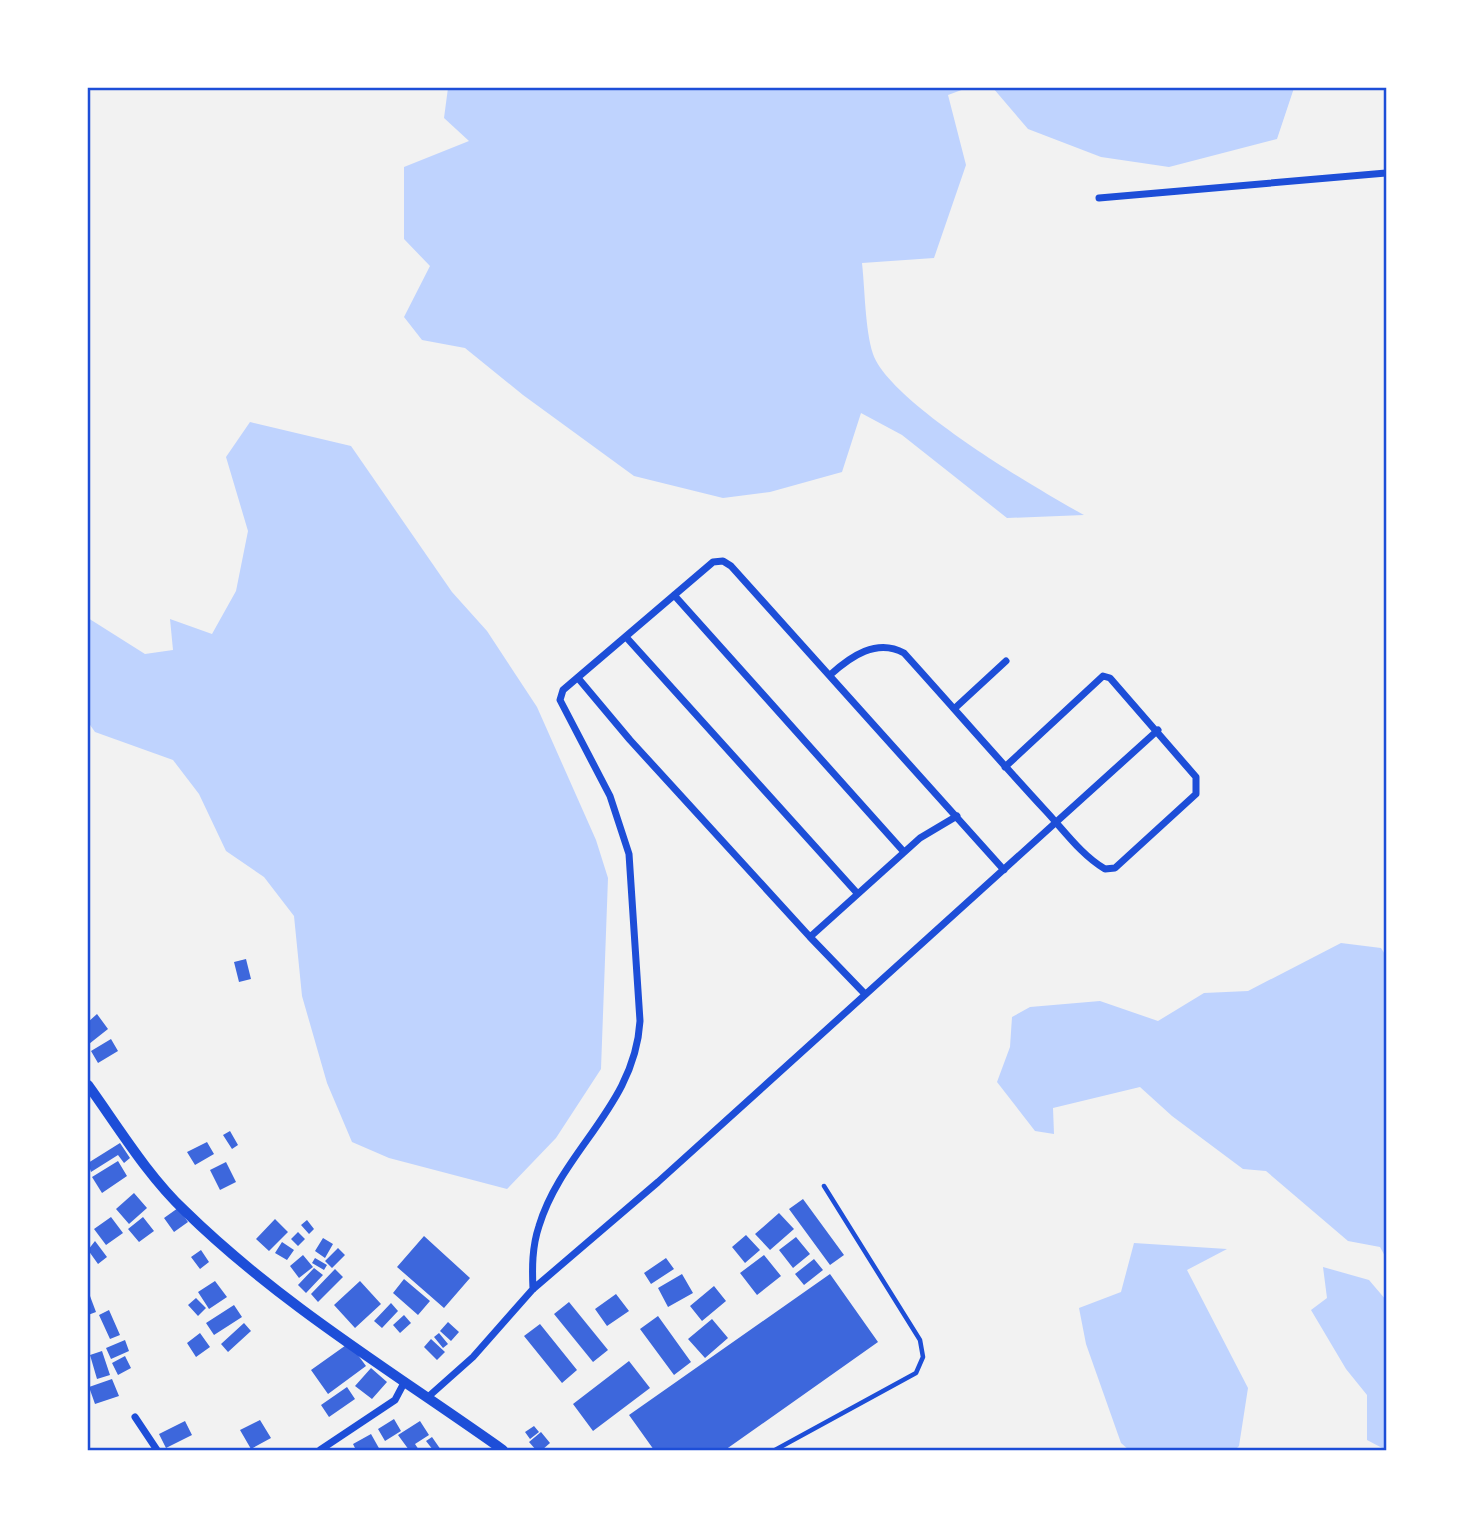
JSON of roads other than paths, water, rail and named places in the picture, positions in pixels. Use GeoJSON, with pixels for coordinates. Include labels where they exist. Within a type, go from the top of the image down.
{"type":"FeatureCollection","features":[{"type":"Feature","properties":{"kind":"street"},"geometry":{"type":"LineString","coordinates":[[1098,198],[1387,173]]}},
{"type":"Feature","properties":{"kind":"street"},"geometry":{"type":"LineString","coordinates":[[533,1290],[532,1260],[539,1223],[559,1186],[621,1091],[639,1041],[634,901],[629,854],[610,796],[560,700],[563,690],[713,562],[723,561],[830,675],[1004,870]]}},
{"type":"Feature","properties":{"kind":"street"},"geometry":{"type":"LineString","coordinates":[[674,595],[904,852]]}},
{"type":"Feature","properties":{"kind":"street"},"geometry":{"type":"LineString","coordinates":[[626,637],[857,893]]}},
{"type":"Feature","properties":{"kind":"street"},"geometry":{"type":"LineString","coordinates":[[830,675],[849,658],[863,651],[892,646],[904,653],[1005,767],[1055,821],[1105,869],[1115,868],[1196,794],[1196,777],[1158,730],[1110,678],[1103,676],[1005,767]]}},
{"type":"Feature","properties":{"kind":"street"},"geometry":{"type":"LineString","coordinates":[[954,709],[1006,661]]}},
{"type":"Feature","properties":{"kind":"street"},"geometry":{"type":"LineString","coordinates":[[578,678],[631,740],[864,993]]}},
{"type":"Feature","properties":{"kind":"street"},"geometry":{"type":"LineString","coordinates":[[428,1397],[473,1357],[533,1290],[658,1182],[1158,730]]}},
{"type":"Feature","properties":{"kind":"street"},"geometry":{"type":"LineString","coordinates":[[810,937],[920,838],[957,816]]}},
{"type":"Feature","properties":{"kind":"street"},"geometry":{"type":"LineString","coordinates":[[88,1085],[133,1150],[183,1210],[251,1272],[503,1451]]}},
{"type":"Feature","properties":{"kind":"street"},"geometry":{"type":"LineString","coordinates":[[320,1451],[395,1399],[405,1381]]}},
{"type":"Feature","properties":{"kind":"street"},"geometry":{"type":"LineString","coordinates":[[135,1417],[157,1451]]}},
{"type":"Feature","properties":{"kind":"lane"},"geometry":{"type":"LineString","coordinates":[[775,1451],[916,1373],[923,1357],[920,1340],[824,1186]]}},
{"type":"Feature","properties":{"kind":"water"},"geometry":{"type":"Polygon","coordinates":[[[448,88],[967,88],[948,95],[966,165],[934,258],[862,263],[870,344],[885,374],[935,420],[1001,466],[1084,515],[1007,518],[902,435],[861,413],[842,472],[770,492],[723,498],[634,476],[523,395],[465,348],[422,340],[404,317],[430,266],[404,239],[404,167],[469,141],[444,118],[448,88]]]}},
{"type":"Feature","properties":{"kind":"water"},"geometry":{"type":"Polygon","coordinates":[[[993,88],[1294,88],[1277,139],[1169,167],[1101,157],[1028,129],[993,88]]]}},
{"type":"Feature","properties":{"kind":"water"},"geometry":{"type":"Polygon","coordinates":[[[250,422],[351,446],[452,592],[487,631],[537,707],[596,840],[608,878],[601,1069],[556,1138],[507,1189],[389,1158],[352,1142],[327,1083],[302,996],[294,916],[264,877],[226,851],[199,794],[173,760],[95,732],[88,722],[88,618],[145,654],[173,650],[170,619],[212,634],[236,591],[248,531],[226,457],[250,422]]]}},
{"type":"Feature","properties":{"kind":"water"},"geometry":{"type":"Polygon","coordinates":[[[1341,943],[1381,948],[1386,956],[1386,1258],[1380,1247],[1348,1241],[1266,1171],[1243,1169],[1172,1116],[1140,1087],[1053,1108],[1054,1134],[1035,1131],[997,1082],[1010,1047],[1012,1017],[1030,1007],[1100,1001],[1158,1021],[1204,993],[1248,991],[1341,943]]]}},
{"type":"Feature","properties":{"kind":"water"},"geometry":{"type":"Polygon","coordinates":[[[1134,1243],[1227,1249],[1187,1270],[1248,1388],[1239,1446],[1235,1450],[1129,1450],[1121,1443],[1086,1344],[1079,1308],[1121,1292],[1134,1243]]]}},
{"type":"Feature","properties":{"kind":"water"},"geometry":{"type":"Polygon","coordinates":[[[1323,1267],[1369,1280],[1386,1300],[1386,1450],[1367,1440],[1367,1395],[1346,1369],[1311,1310],[1327,1298],[1323,1267]]]}}]}
